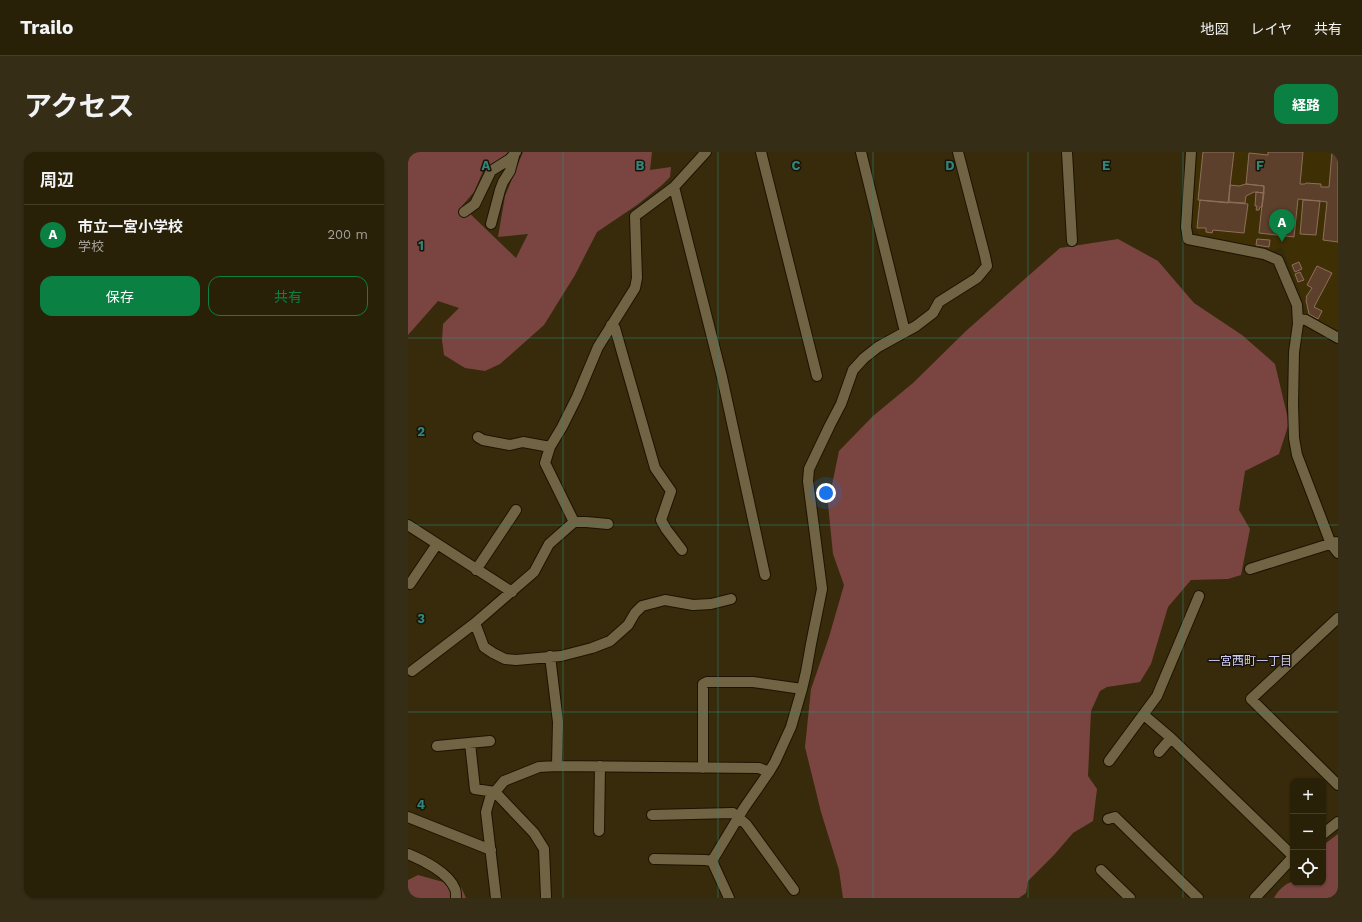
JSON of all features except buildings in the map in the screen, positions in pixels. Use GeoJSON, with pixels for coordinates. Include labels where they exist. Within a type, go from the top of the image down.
{"type":"FeatureCollection","features":[{"type":"Feature","properties":{"kind":"street"},"geometry":{"type":"LineString","coordinates":[[574,522],[545,463],[550,447],[577,397],[598,347],[635,288],[637,278],[636,216],[674,187],[706,152]]}},
{"type":"Feature","properties":{"kind":"street"},"geometry":{"type":"LineString","coordinates":[[761,152],[817,376]]}},
{"type":"Feature","properties":{"kind":"street"},"geometry":{"type":"LineString","coordinates":[[861,152],[905,332]]}},
{"type":"Feature","properties":{"kind":"street"},"geometry":{"type":"LineString","coordinates":[[712,861],[775,762],[790,727],[802,689],[822,589],[808,481],[809,469],[842,404],[853,370],[864,358],[878,347],[905,332],[933,313],[939,302],[977,278],[986,266],[985,256],[958,152]]}},
{"type":"Feature","properties":{"kind":"street"},"geometry":{"type":"LineString","coordinates":[[1067,152],[1072,241]]}},
{"type":"Feature","properties":{"kind":"street"},"geometry":{"type":"LineString","coordinates":[[1192,152],[1186,227],[1188,239],[1264,254],[1278,260],[1297,305],[1298,319],[1294,352],[1294,438],[1297,455],[1338,553]]}},
{"type":"Feature","properties":{"kind":"street"},"geometry":{"type":"LineString","coordinates":[[464,212],[475,204],[491,171],[515,154]]}},
{"type":"Feature","properties":{"kind":"street"},"geometry":{"type":"LineString","coordinates":[[491,224],[500,190],[510,171],[515,154]]}},
{"type":"Feature","properties":{"kind":"street"},"geometry":{"type":"LineString","coordinates":[[674,187],[722,377],[765,575]]}},
{"type":"Feature","properties":{"kind":"street"},"geometry":{"type":"LineString","coordinates":[[1298,319],[1306,320],[1338,338]]}},
{"type":"Feature","properties":{"kind":"street"},"geometry":{"type":"LineString","coordinates":[[611,325],[615,328],[655,468],[671,491],[661,520],[682,550]]}},
{"type":"Feature","properties":{"kind":"street"},"geometry":{"type":"LineString","coordinates":[[478,437],[483,440],[510,445],[523,442],[550,447]]}},
{"type":"Feature","properties":{"kind":"street"},"geometry":{"type":"LineString","coordinates":[[476,570],[516,510]]}},
{"type":"Feature","properties":{"kind":"street"},"geometry":{"type":"LineString","coordinates":[[412,671],[475,623],[534,572],[549,544],[574,522],[608,524]]}},
{"type":"Feature","properties":{"kind":"street"},"geometry":{"type":"LineString","coordinates":[[408,525],[512,592]]}},
{"type":"Feature","properties":{"kind":"street"},"geometry":{"type":"LineString","coordinates":[[1250,569],[1335,543]]}},
{"type":"Feature","properties":{"kind":"street"},"geometry":{"type":"LineString","coordinates":[[410,584],[437,544]]}},
{"type":"Feature","properties":{"kind":"street"},"geometry":{"type":"LineString","coordinates":[[1109,761],[1157,696],[1198,596]]}},
{"type":"Feature","properties":{"kind":"street"},"geometry":{"type":"LineString","coordinates":[[475,623],[484,646],[493,653],[505,658],[516,660],[561,656],[592,648],[610,641],[628,625],[635,613],[642,606],[665,600],[693,605],[711,604],[731,600]]}},
{"type":"Feature","properties":{"kind":"street"},"geometry":{"type":"LineString","coordinates":[[1338,618],[1251,699],[1338,785]]}},
{"type":"Feature","properties":{"kind":"street"},"geometry":{"type":"LineString","coordinates":[[550,656],[558,722],[556,766]]}},
{"type":"Feature","properties":{"kind":"street"},"geometry":{"type":"LineString","coordinates":[[703,768],[703,684],[707,682],[753,682],[802,689]]}},
{"type":"Feature","properties":{"kind":"street"},"geometry":{"type":"LineString","coordinates":[[1144,715],[1170,738],[1290,854]]}},
{"type":"Feature","properties":{"kind":"street"},"geometry":{"type":"LineString","coordinates":[[1158,752],[1170,738]]}},
{"type":"Feature","properties":{"kind":"street"},"geometry":{"type":"LineString","coordinates":[[436,746],[490,742]]}},
{"type":"Feature","properties":{"kind":"street"},"geometry":{"type":"LineString","coordinates":[[470,743],[475,788],[495,792],[534,833],[544,849],[546,897]]}},
{"type":"Feature","properties":{"kind":"street"},"geometry":{"type":"LineString","coordinates":[[496,898],[486,812],[490,798],[504,781],[539,766],[759,768],[769,772]]}},
{"type":"Feature","properties":{"kind":"street"},"geometry":{"type":"LineString","coordinates":[[599,831],[600,766]]}},
{"type":"Feature","properties":{"kind":"street"},"geometry":{"type":"LineString","coordinates":[[652,815],[733,814],[739,817],[746,824],[794,890]]}},
{"type":"Feature","properties":{"kind":"street"},"geometry":{"type":"LineString","coordinates":[[408,817],[490,850]]}},
{"type":"Feature","properties":{"kind":"street"},"geometry":{"type":"LineString","coordinates":[[1108,819],[1115,817],[1198,898]]}},
{"type":"Feature","properties":{"kind":"street"},"geometry":{"type":"LineString","coordinates":[[1326,832],[1338,822]]}},
{"type":"Feature","properties":{"kind":"street"},"geometry":{"type":"LineString","coordinates":[[408,854],[428,864],[447,877],[455,889],[456,898]]}},
{"type":"Feature","properties":{"kind":"street"},"geometry":{"type":"LineString","coordinates":[[654,859],[712,861]]}},
{"type":"Feature","properties":{"kind":"street"},"geometry":{"type":"LineString","coordinates":[[1255,898],[1290,860]]}},
{"type":"Feature","properties":{"kind":"street"},"geometry":{"type":"LineString","coordinates":[[712,861],[729,898]]}},
{"type":"Feature","properties":{"kind":"street"},"geometry":{"type":"LineString","coordinates":[[1101,870],[1130,898]]}},
{"type":"Feature","properties":{"kind":"shaded area"},"geometry":{"type":"Polygon","coordinates":[[[408,152],[509,152],[502,159],[484,169],[474,192],[462,206],[516,258],[528,234],[498,237],[505,196],[523,152],[652,152],[650,170],[671,167],[670,177],[662,185],[637,205],[597,232],[575,275],[544,325],[500,364],[485,371],[465,368],[444,355],[442,340],[443,324],[459,308],[438,301],[408,335],[408,152]]]}},
{"type":"Feature","properties":{"kind":"shaded area"},"geometry":{"type":"Polygon","coordinates":[[[1197,152],[1338,152],[1338,333],[1306,315],[1303,301],[1282,247],[1273,251],[1268,251],[1268,249],[1201,237],[1192,225],[1197,152]]]}},
{"type":"Feature","properties":{"kind":"shaded area"},"geometry":{"type":"Polygon","coordinates":[[[1118,239],[1158,261],[1194,303],[1242,335],[1275,364],[1289,423],[1279,454],[1245,471],[1239,510],[1250,529],[1241,575],[1228,579],[1191,580],[1168,607],[1151,664],[1140,682],[1107,687],[1100,691],[1091,711],[1088,776],[1097,789],[1093,821],[1073,833],[1028,881],[1026,893],[1019,898],[843,898],[839,870],[821,812],[805,747],[811,689],[829,637],[844,585],[833,554],[828,504],[839,451],[873,416],[913,383],[967,330],[1060,248],[1118,239]]]}},
{"type":"Feature","properties":{"kind":"shaded area"},"geometry":{"type":"Polygon","coordinates":[[[1338,834],[1338,898],[1274,898],[1282,888],[1290,882],[1290,886],[1326,886],[1326,843],[1338,834]]]}},
{"type":"Feature","properties":{"kind":"shaded area"},"geometry":{"type":"Polygon","coordinates":[[[418,875],[461,887],[466,898],[408,898],[408,880],[418,875]]]}},
{"type":"Feature","properties":{"kind":"place","name":"市立一宮小学校"},"geometry":{"type":"Point","coordinates":[1282,242]}},
{"type":"Feature","properties":{"kind":"district","name":"一宮西町一丁目"},"geometry":{"type":"Point","coordinates":[1250,661]}}]}
